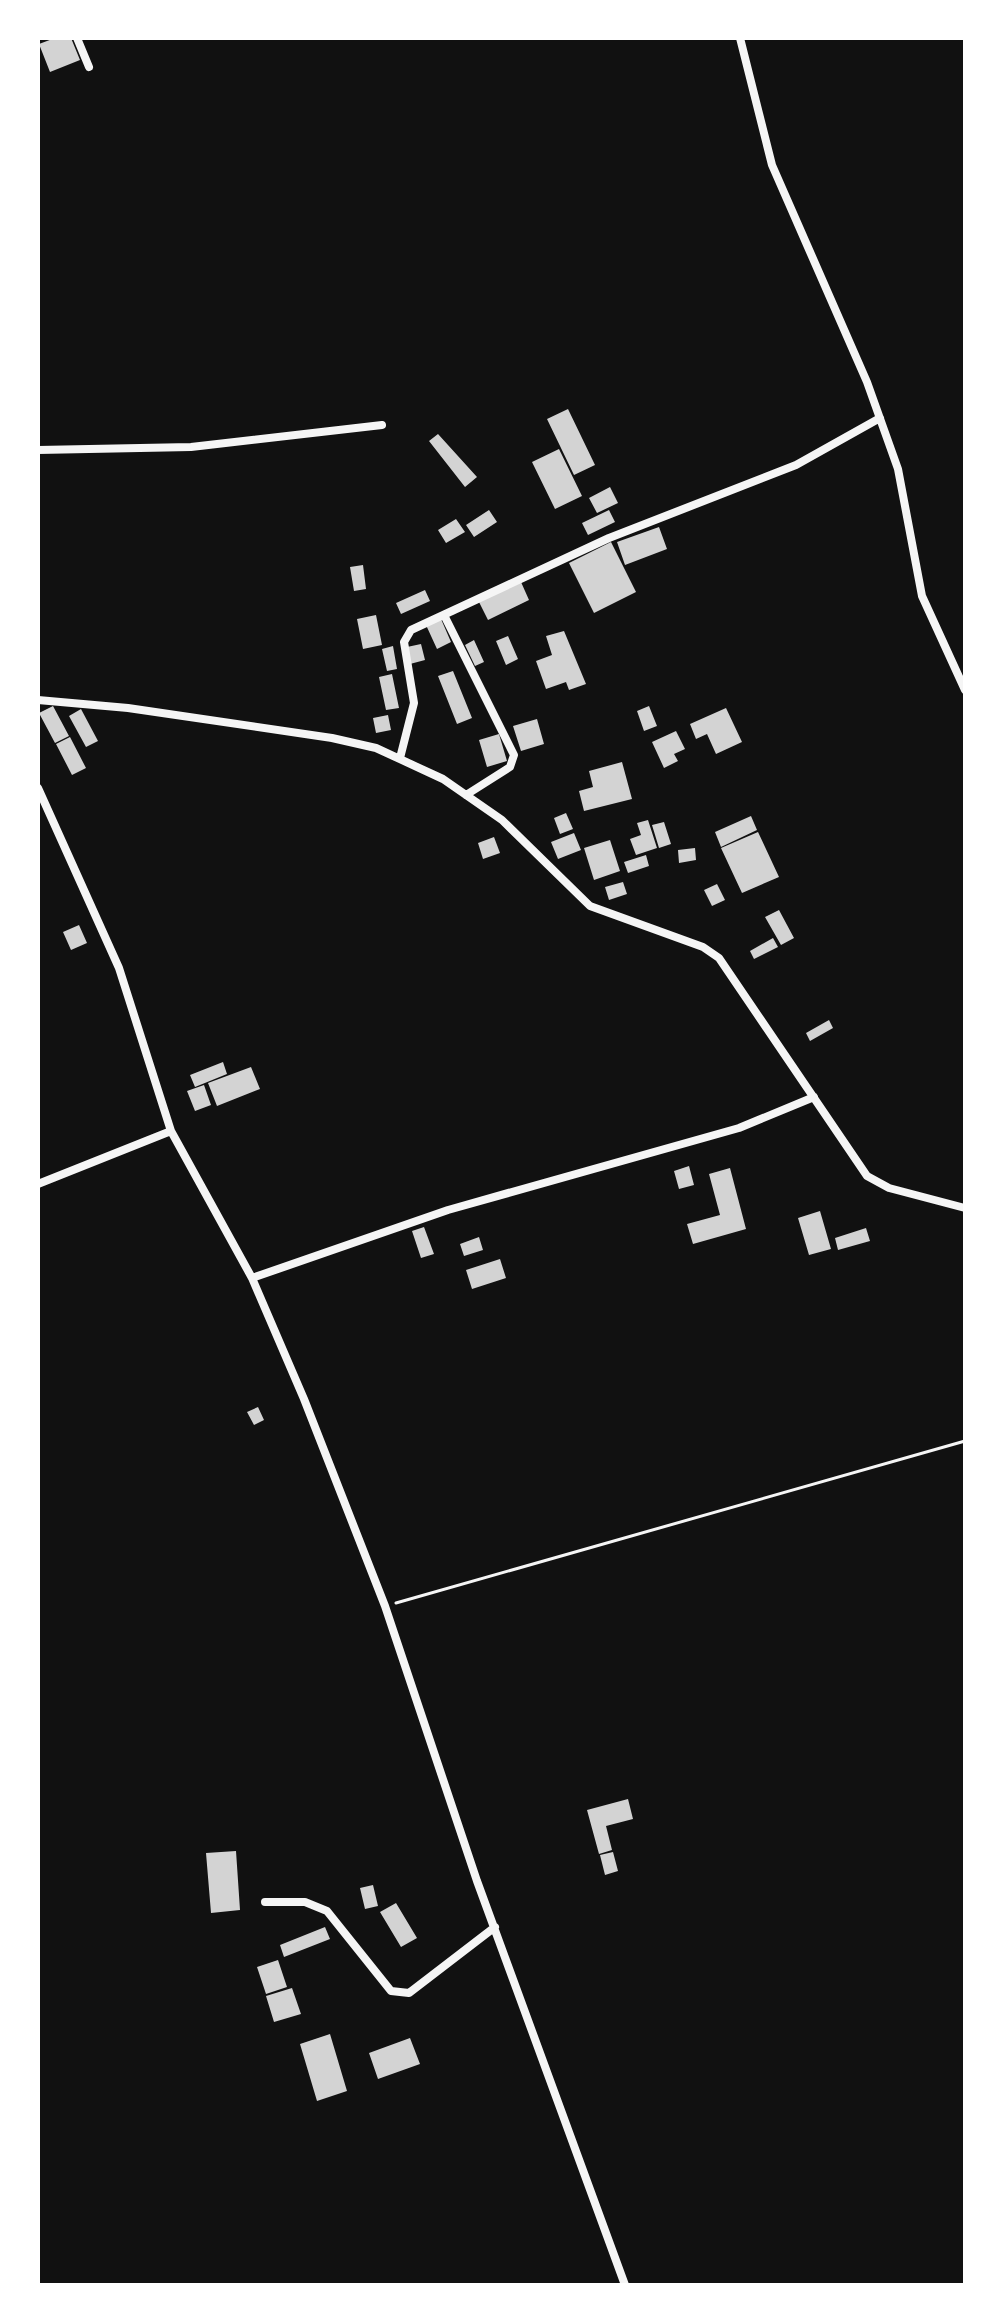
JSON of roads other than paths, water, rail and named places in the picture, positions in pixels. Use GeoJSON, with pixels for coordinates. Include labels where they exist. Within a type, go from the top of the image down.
{"type":"FeatureCollection","features":[{"type":"Feature","properties":{"kind":"street"},"geometry":{"type":"LineString","coordinates":[[77,38],[89,67]]}},
{"type":"Feature","properties":{"kind":"street"},"geometry":{"type":"LineString","coordinates":[[740,38],[772,165],[880,418],[898,469],[922,596],[965,690]]}},
{"type":"Feature","properties":{"kind":"street"},"geometry":{"type":"LineString","coordinates":[[400,758],[414,703],[405,635],[609,538],[796,465],[880,418]]}},
{"type":"Feature","properties":{"kind":"street"},"geometry":{"type":"LineString","coordinates":[[38,450],[191,447],[382,425]]}},
{"type":"Feature","properties":{"kind":"street"},"geometry":{"type":"LineString","coordinates":[[444,615],[514,755],[510,767],[466,795]]}},
{"type":"Feature","properties":{"kind":"street"},"geometry":{"type":"LineString","coordinates":[[38,700],[128,708],[316,735],[364,745],[400,758],[466,795],[502,820],[590,906],[712,951],[867,1176],[876,1183],[965,1208]]}},
{"type":"Feature","properties":{"kind":"street"},"geometry":{"type":"LineString","coordinates":[[38,788],[119,968],[171,1131],[252,1278],[304,1399],[385,1606],[498,1934],[625,2285]]}},
{"type":"Feature","properties":{"kind":"street"},"geometry":{"type":"LineString","coordinates":[[252,1278],[448,1210],[739,1128],[814,1097]]}},
{"type":"Feature","properties":{"kind":"street"},"geometry":{"type":"LineString","coordinates":[[38,1184],[171,1131]]}},
{"type":"Feature","properties":{"kind":"street"},"geometry":{"type":"LineString","coordinates":[[265,1902],[305,1902],[327,1911],[382,1980],[400,1994],[409,1993],[498,1934]]}}]}
